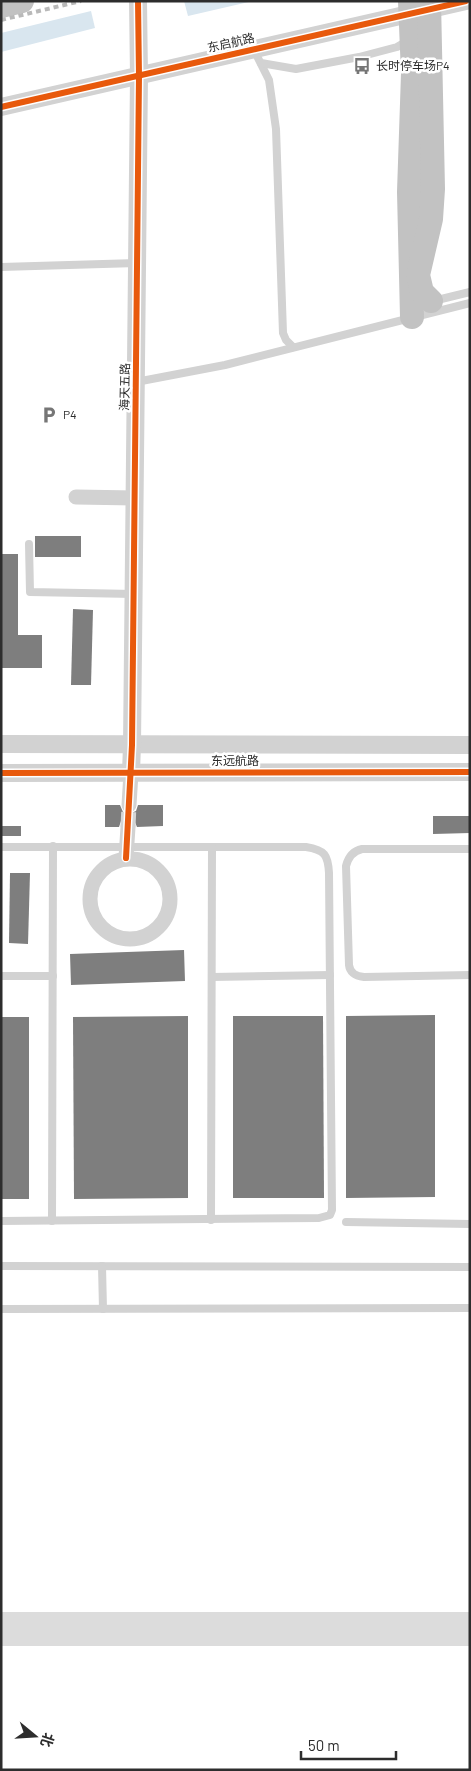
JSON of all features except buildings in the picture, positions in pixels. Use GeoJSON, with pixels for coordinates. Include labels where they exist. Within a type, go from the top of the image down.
{"type":"FeatureCollection","features":[{"type":"Feature","properties":{"kind":"highway"},"geometry":{"type":"LineString","coordinates":[[1,6],[22,1]]}},
{"type":"Feature","properties":{"kind":"highway"},"geometry":{"type":"LineString","coordinates":[[420,12],[413,74],[433,190],[431,219],[418,275],[422,292],[431,301]]}},
{"type":"Feature","properties":{"kind":"highway"},"geometry":{"type":"LineString","coordinates":[[412,317],[409,201],[422,126]]}},
{"type":"Feature","properties":{"kind":"street","name":"海天五路"},"geometry":{"type":"LineString","coordinates":[[131,773],[138,263],[138,1]]}},
{"type":"Feature","properties":{"kind":"street","name":"东启航路"},"geometry":{"type":"LineString","coordinates":[[1,107],[139,76],[258,56],[466,1]]}},
{"type":"Feature","properties":{"kind":"street"},"geometry":{"type":"LineString","coordinates":[[76,497],[135,498]]}},
{"type":"Feature","properties":{"kind":"street","name":"东远航路"},"geometry":{"type":"LineString","coordinates":[[1,744],[470,745]]}},
{"type":"Feature","properties":{"kind":"street","name":"东远航路"},"geometry":{"type":"LineString","coordinates":[[1,773],[470,772]]}},
{"type":"Feature","properties":{"kind":"street"},"geometry":{"type":"LineString","coordinates":[[129,805],[131,773]]}},
{"type":"Feature","properties":{"kind":"street"},"geometry":{"type":"LineString","coordinates":[[126,852],[158,869],[168,884],[171,902],[166,918],[156,930],[144,937],[130,939],[116,936],[104,929],[94,917],[90,902],[92,886],[99,873],[126,852],[128,827]]}},
{"type":"Feature","properties":{"kind":"lane"},"geometry":{"type":"LineString","coordinates":[[258,56],[296,69],[359,58],[397,48],[419,33],[420,12]]}},
{"type":"Feature","properties":{"kind":"lane"},"geometry":{"type":"LineString","coordinates":[[258,56],[269,80],[276,129],[283,333],[286,340],[293,347]]}},
{"type":"Feature","properties":{"kind":"lane"},"geometry":{"type":"LineString","coordinates":[[1,267],[138,263]]}},
{"type":"Feature","properties":{"kind":"lane"},"geometry":{"type":"LineString","coordinates":[[431,301],[470,292]]}},
{"type":"Feature","properties":{"kind":"lane"},"geometry":{"type":"LineString","coordinates":[[136,382],[225,365],[470,303]]}},
{"type":"Feature","properties":{"kind":"lane"},"geometry":{"type":"LineString","coordinates":[[29,544],[30,592],[134,594]]}},
{"type":"Feature","properties":{"kind":"lane"},"geometry":{"type":"LineString","coordinates":[[1,846],[53,846],[126,852],[212,847],[306,847],[318,849],[325,854],[329,873],[332,1200],[330,1215],[319,1218],[1,1221]]}},
{"type":"Feature","properties":{"kind":"lane"},"geometry":{"type":"LineString","coordinates":[[52,1221],[53,846]]}},
{"type":"Feature","properties":{"kind":"lane"},"geometry":{"type":"LineString","coordinates":[[211,1220],[212,847]]}},
{"type":"Feature","properties":{"kind":"lane"},"geometry":{"type":"LineString","coordinates":[[470,849],[362,849],[357,850],[350,856],[346,866],[349,970],[353,974],[364,977],[470,975]]}},
{"type":"Feature","properties":{"kind":"lane"},"geometry":{"type":"LineString","coordinates":[[212,977],[330,975]]}},
{"type":"Feature","properties":{"kind":"lane"},"geometry":{"type":"LineString","coordinates":[[1,976],[53,976]]}},
{"type":"Feature","properties":{"kind":"lane"},"geometry":{"type":"LineString","coordinates":[[346,1222],[470,1224]]}},
{"type":"Feature","properties":{"kind":"lane"},"geometry":{"type":"LineString","coordinates":[[1,1266],[470,1267]]}},
{"type":"Feature","properties":{"kind":"lane"},"geometry":{"type":"LineString","coordinates":[[102,1266],[103,1309]]}},
{"type":"Feature","properties":{"kind":"lane"},"geometry":{"type":"LineString","coordinates":[[1,1309],[470,1308]]}},
{"type":"Feature","properties":{"kind":"shaded area"},"geometry":{"type":"Polygon","coordinates":[[[184,1],[253,1],[188,16],[184,1]]]}},
{"type":"Feature","properties":{"kind":"shaded area"},"geometry":{"type":"Polygon","coordinates":[[[91,11],[95,28],[1,52],[1,33],[91,11]]]}},
{"type":"Feature","properties":{"kind":"taxiway"},"geometry":{"type":"LineString","coordinates":[[1,1629],[470,1629]]}},
{"type":"Feature","properties":{"kind":"tunnel"},"geometry":{"type":"LineString","coordinates":[[128,827],[129,805]]}},
{"type":"Feature","properties":{"kind":"railway"},"geometry":{"type":"LineString","coordinates":[[1,20],[81,1]]}},
{"type":"Feature","properties":{"kind":"cycle path"},"geometry":{"type":"LineString","coordinates":[[126,858],[132,745],[139,76],[138,1]]}},
{"type":"Feature","properties":{"kind":"cycle path"},"geometry":{"type":"LineString","coordinates":[[1,107],[466,1]]}},
{"type":"Feature","properties":{"kind":"cycle path"},"geometry":{"type":"LineString","coordinates":[[1,773],[470,772]]}},
{"type":"Feature","properties":{"kind":"place","name":"长时停车场P4"},"geometry":{"type":"Point","coordinates":[362,66]}},
{"type":"Feature","properties":{"kind":"place","name":"P4"},"geometry":{"type":"Point","coordinates":[49,415]}}]}
